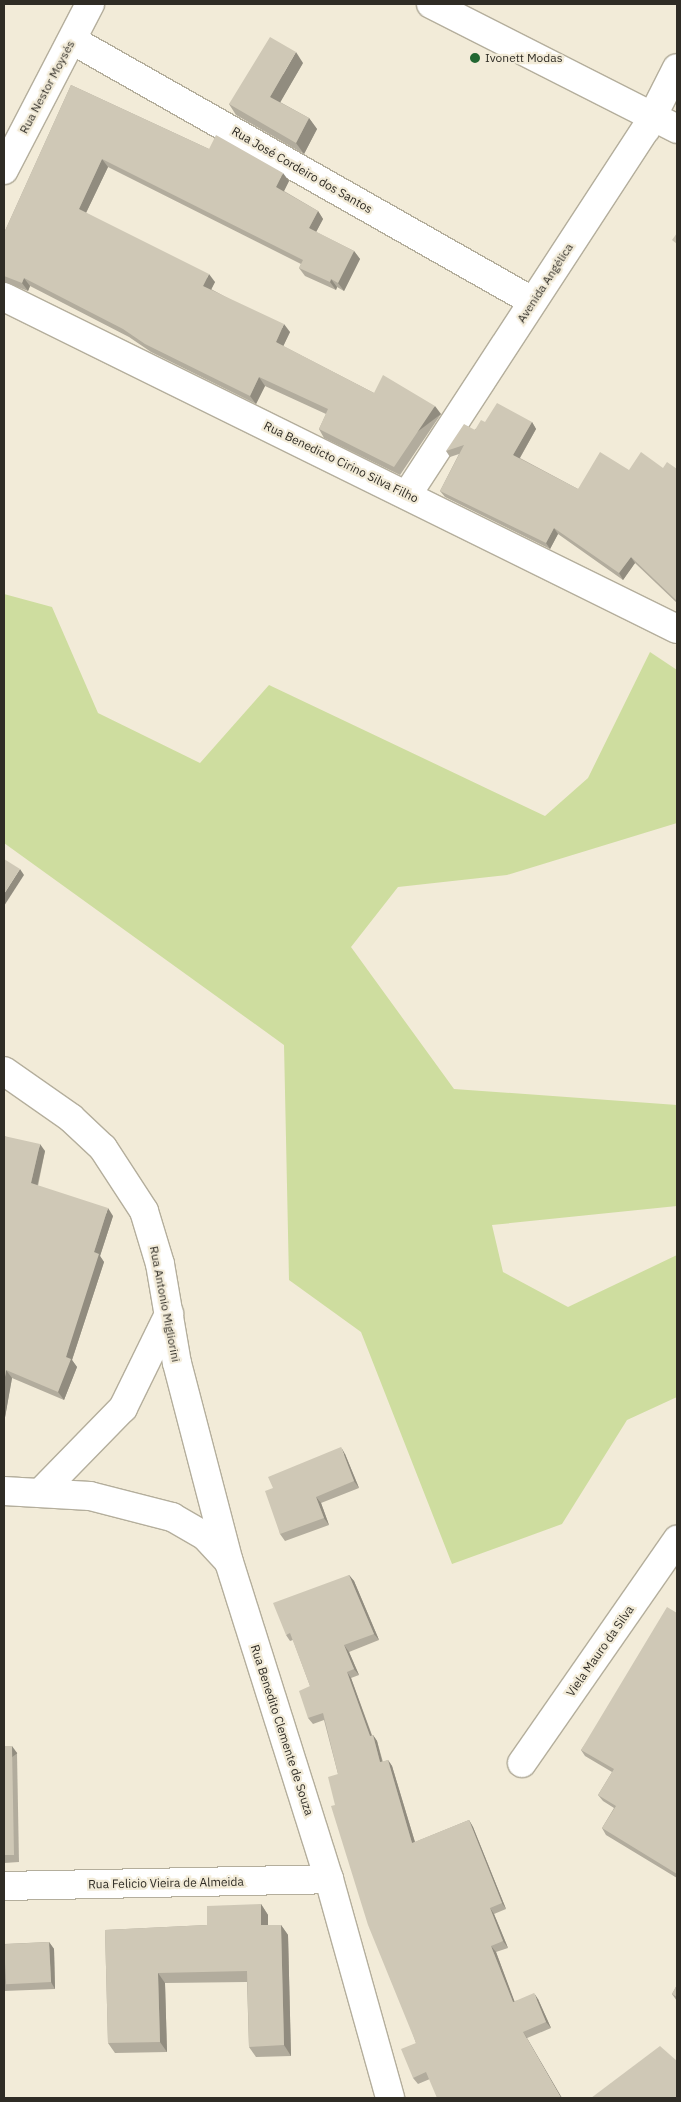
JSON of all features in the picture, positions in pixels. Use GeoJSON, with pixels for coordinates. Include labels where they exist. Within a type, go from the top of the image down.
{"type":"FeatureCollection","features":[{"type":"Feature","properties":{"kind":"street","name":"Rua Nestor Moysés"},"geometry":{"type":"LineString","coordinates":[[4,170],[90,4]]}},
{"type":"Feature","properties":{"kind":"street"},"geometry":{"type":"LineString","coordinates":[[431,4],[654,115],[677,129]]}},
{"type":"Feature","properties":{"kind":"street","name":"Rua José Cordeiro dos Santos"},"geometry":{"type":"LineString","coordinates":[[72,40],[532,301]]}},
{"type":"Feature","properties":{"kind":"street","name":"Avenida Angélica"},"geometry":{"type":"LineString","coordinates":[[407,495],[654,115],[677,68]]}},
{"type":"Feature","properties":{"kind":"street","name":"Rua Benedicto Cirino Silva Filho"},"geometry":{"type":"LineString","coordinates":[[4,297],[677,629]]}},
{"type":"Feature","properties":{"kind":"street","name":"Rua Antonio Migliorini"},"geometry":{"type":"LineString","coordinates":[[4,1071],[71,1118],[103,1148],[144,1211],[160,1264],[177,1363],[229,1562]]}},
{"type":"Feature","properties":{"kind":"street"},"geometry":{"type":"LineString","coordinates":[[4,1088],[31,1089]]}},
{"type":"Feature","properties":{"kind":"street"},"geometry":{"type":"LineString","coordinates":[[40,1493],[123,1408],[168,1314]]}},
{"type":"Feature","properties":{"kind":"street","name":"Rua Benedito Clemente de Souza"},"geometry":{"type":"LineString","coordinates":[[4,1491],[90,1496],[172,1517],[205,1536],[229,1562],[329,1879],[390,2098]]}},
{"type":"Feature","properties":{"kind":"street","name":"Viela Mauro da Silva"},"geometry":{"type":"LineString","coordinates":[[522,1763],[677,1540]]}},
{"type":"Feature","properties":{"kind":"street","name":"Rua Felicio Vieira de Almeida"},"geometry":{"type":"LineString","coordinates":[[4,1886],[329,1879]]}},
{"type":"Feature","properties":{"kind":"green space"},"geometry":{"type":"Polygon","coordinates":[[[4,594],[52,607],[98,713],[200,763],[269,685],[545,816],[588,778],[650,652],[677,670],[677,823],[507,875],[398,887],[351,947],[454,1089],[677,1105],[677,1206],[492,1225],[503,1272],[568,1307],[677,1255],[677,1397],[627,1420],[562,1524],[452,1564],[361,1332],[289,1280],[284,1045],[4,843],[4,594]]]}},
{"type":"Feature","properties":{"kind":"building"},"geometry":{"type":"Polygon","coordinates":[[[270,37],[296,52],[270,97],[309,118],[296,143],[229,104],[270,37]]]}},
{"type":"Feature","properties":{"kind":"building"},"geometry":{"type":"Polygon","coordinates":[[[71,85],[209,149],[216,135],[283,173],[276,187],[318,211],[309,228],[354,251],[338,283],[331,279],[330,282],[299,268],[303,260],[102,159],[79,209],[209,274],[203,286],[284,324],[276,342],[374,393],[383,375],[435,406],[394,467],[319,429],[328,409],[259,377],[250,396],[145,344],[123,329],[24,278],[22,283],[4,276],[4,233],[71,85]]]}},
{"type":"Feature","properties":{"kind":"building"},"geometry":{"type":"Polygon","coordinates":[[[677,233],[677,244],[672,240],[677,233]]]}},
{"type":"Feature","properties":{"kind":"building"},"geometry":{"type":"Polygon","coordinates":[[[497,403],[532,422],[513,455],[578,489],[600,452],[629,470],[641,452],[663,468],[667,462],[677,469],[677,601],[631,557],[619,573],[554,528],[546,543],[440,491],[464,445],[446,451],[464,424],[475,430],[481,420],[485,422],[497,403]]]}},
{"type":"Feature","properties":{"kind":"building"},"geometry":{"type":"Polygon","coordinates":[[[4,859],[20,869],[4,894],[4,859]]]}},
{"type":"Feature","properties":{"kind":"building"},"geometry":{"type":"Polygon","coordinates":[[[4,1136],[40,1144],[31,1183],[108,1208],[94,1252],[99,1254],[66,1357],[71,1359],[58,1392],[6,1370],[4,1384],[4,1136]]]}},
{"type":"Feature","properties":{"kind":"building"},"geometry":{"type":"Polygon","coordinates":[[[341,1447],[354,1481],[316,1497],[324,1518],[280,1534],[265,1491],[273,1488],[268,1477],[341,1447]]]}},
{"type":"Feature","properties":{"kind":"building"},"geometry":{"type":"Polygon","coordinates":[[[349,1575],[374,1634],[344,1645],[354,1669],[347,1672],[370,1736],[373,1735],[380,1762],[388,1760],[412,1843],[469,1820],[502,1903],[490,1908],[503,1941],[491,1946],[513,2002],[534,1993],[546,2022],[523,2032],[561,2098],[437,2098],[426,2072],[413,2078],[401,2049],[416,2043],[368,1925],[331,1806],[335,1805],[328,1777],[338,1774],[323,1713],[308,1718],[299,1691],[310,1686],[290,1633],[286,1635],[273,1603],[349,1575]]]}},
{"type":"Feature","properties":{"kind":"building"},"geometry":{"type":"Polygon","coordinates":[[[667,1607],[677,1613],[677,1874],[602,1828],[616,1806],[598,1795],[614,1769],[581,1750],[667,1607]]]}},
{"type":"Feature","properties":{"kind":"building"},"geometry":{"type":"Polygon","coordinates":[[[4,1746],[12,1746],[14,1855],[4,1855],[4,1746]]]}},
{"type":"Feature","properties":{"kind":"building"},"geometry":{"type":"Polygon","coordinates":[[[261,1904],[261,1925],[281,1925],[284,2045],[249,2047],[247,1971],[158,1973],[160,2042],[108,2043],[105,1930],[207,1925],[207,1906],[261,1904]]]}},
{"type":"Feature","properties":{"kind":"building"},"geometry":{"type":"Polygon","coordinates":[[[49,1942],[51,1982],[6,1984],[4,1944],[49,1942]]]}},
{"type":"Feature","properties":{"kind":"building"},"geometry":{"type":"Polygon","coordinates":[[[677,1985],[677,1997],[672,1994],[677,1985]]]}},
{"type":"Feature","properties":{"kind":"building"},"geometry":{"type":"Polygon","coordinates":[[[660,2046],[677,2061],[677,2098],[591,2098],[660,2046]]]}},
{"type":"Feature","properties":{"kind":"place","name":"Ivonett Modas"},"geometry":{"type":"Point","coordinates":[475,58]}}]}
